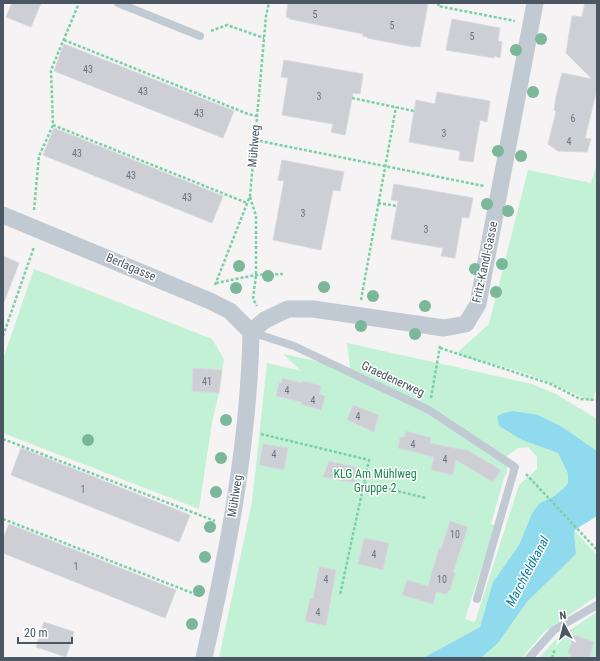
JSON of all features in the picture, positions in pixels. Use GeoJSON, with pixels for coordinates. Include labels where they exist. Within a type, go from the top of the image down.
{"type":"FeatureCollection","features":[{"type":"Feature","properties":{"kind":"street","name":"Fritz-Kandl-Gasse"},"geometry":{"type":"LineString","coordinates":[[251,332],[265,320],[288,309],[313,309],[444,328],[466,324],[478,304],[535,3]]}},
{"type":"Feature","properties":{"kind":"street","name":"Berlagasse"},"geometry":{"type":"LineString","coordinates":[[3,215],[36,227],[210,301],[230,311],[251,332]]}},
{"type":"Feature","properties":{"kind":"street","name":"Mühlweg"},"geometry":{"type":"LineString","coordinates":[[204,658],[217,602],[245,430],[250,368],[251,332]]}},
{"type":"Feature","properties":{"kind":"lane"},"geometry":{"type":"LineString","coordinates":[[118,3],[200,36]]}},
{"type":"Feature","properties":{"kind":"lane","name":"Graedenerweg"},"geometry":{"type":"LineString","coordinates":[[251,332],[294,346],[429,410],[515,467],[477,599]]}},
{"type":"Feature","properties":{"kind":"lane"},"geometry":{"type":"LineString","coordinates":[[529,658],[554,630],[597,605]]}},
{"type":"Feature","properties":{"kind":"path"},"geometry":{"type":"LineString","coordinates":[[3,336],[30,261],[36,227],[40,156],[53,125],[51,70],[79,3]]}},
{"type":"Feature","properties":{"kind":"path","name":"Mühlweg"},"geometry":{"type":"LineString","coordinates":[[256,275],[216,283],[250,196],[264,38],[269,3]]}},
{"type":"Feature","properties":{"kind":"path"},"geometry":{"type":"LineString","coordinates":[[439,3],[438,6],[517,21]]}},
{"type":"Feature","properties":{"kind":"path"},"geometry":{"type":"LineString","coordinates":[[200,36],[227,25],[264,38]]}},
{"type":"Feature","properties":{"kind":"path"},"geometry":{"type":"LineString","coordinates":[[64,40],[248,114],[257,116]]}},
{"type":"Feature","properties":{"kind":"path"},"geometry":{"type":"LineString","coordinates":[[352,98],[414,111]]}},
{"type":"Feature","properties":{"kind":"path"},"geometry":{"type":"LineString","coordinates":[[359,315],[384,166],[396,107]]}},
{"type":"Feature","properties":{"kind":"path"},"geometry":{"type":"LineString","coordinates":[[53,125],[247,203]]}},
{"type":"Feature","properties":{"kind":"path"},"geometry":{"type":"LineString","coordinates":[[255,140],[485,186]]}},
{"type":"Feature","properties":{"kind":"path"},"geometry":{"type":"LineString","coordinates":[[250,196],[256,216],[256,275],[253,299],[265,320]]}},
{"type":"Feature","properties":{"kind":"path"},"geometry":{"type":"LineString","coordinates":[[378,203],[397,206]]}},
{"type":"Feature","properties":{"kind":"path"},"geometry":{"type":"LineString","coordinates":[[256,275],[283,274]]}},
{"type":"Feature","properties":{"kind":"path"},"geometry":{"type":"LineString","coordinates":[[429,410],[444,328]]}},
{"type":"Feature","properties":{"kind":"path"},"geometry":{"type":"LineString","coordinates":[[440,348],[551,384],[580,399],[597,400]]}},
{"type":"Feature","properties":{"kind":"path"},"geometry":{"type":"LineString","coordinates":[[245,430],[370,460],[340,595]]}},
{"type":"Feature","properties":{"kind":"path"},"geometry":{"type":"LineString","coordinates":[[3,439],[230,527]]}},
{"type":"Feature","properties":{"kind":"path"},"geometry":{"type":"LineString","coordinates":[[528,476],[597,550]]}},
{"type":"Feature","properties":{"kind":"path"},"geometry":{"type":"LineString","coordinates":[[364,484],[426,498]]}},
{"type":"Feature","properties":{"kind":"path"},"geometry":{"type":"LineString","coordinates":[[3,519],[217,602]]}},
{"type":"Feature","properties":{"kind":"green space"},"geometry":{"type":"Polygon","coordinates":[[[597,163],[597,387],[592,402],[535,377],[509,368],[467,358],[461,356],[458,352],[489,324],[528,170],[591,183],[597,163]]]}},
{"type":"Feature","properties":{"kind":"green space"},"geometry":{"type":"Polygon","coordinates":[[[34,269],[212,339],[224,359],[222,370],[193,369],[192,390],[219,393],[212,422],[199,509],[3,433],[3,359],[34,269]]]}},
{"type":"Feature","properties":{"kind":"green space","name":"KLG Am Mühlweg Gruppe 2"},"geometry":{"type":"Polygon","coordinates":[[[347,343],[532,384],[556,394],[597,419],[597,451],[561,426],[538,415],[499,426],[522,440],[558,453],[568,474],[568,483],[554,496],[545,500],[532,513],[519,545],[493,582],[480,627],[429,655],[423,658],[219,658],[252,502],[267,363],[301,371],[283,354],[350,368],[347,343]],[[528,447],[518,448],[507,456],[507,473],[504,478],[491,524],[495,526],[465,619],[475,622],[519,485],[537,469],[537,457],[528,447]]]}},
{"type":"Feature","properties":{"kind":"green space"},"geometry":{"type":"Polygon","coordinates":[[[574,530],[597,555],[597,596],[544,632],[522,658],[481,658],[498,643],[527,602],[576,554],[574,530]]]}},
{"type":"Feature","properties":{"kind":"green space"},"geometry":{"type":"Polygon","coordinates":[[[597,612],[597,658],[539,658],[555,640],[597,612]]]}},
{"type":"Feature","properties":{"kind":"water","name":"Marchfeldkanal"},"geometry":{"type":"Polygon","coordinates":[[[513,411],[538,415],[561,426],[597,451],[597,516],[574,531],[576,554],[527,602],[498,643],[481,658],[423,658],[480,627],[493,582],[519,545],[532,513],[540,503],[554,496],[568,483],[568,474],[558,453],[522,440],[499,426],[497,416],[513,411]]]}},
{"type":"Feature","properties":{"kind":"building"},"geometry":{"type":"Polygon","coordinates":[[[12,3],[41,3],[31,27],[6,17],[12,3]]]}},
{"type":"Feature","properties":{"kind":"building"},"geometry":{"type":"Polygon","coordinates":[[[288,3],[428,3],[420,47],[414,47],[367,38],[363,36],[363,34],[290,19],[286,17],[288,3]]]}},
{"type":"Feature","properties":{"kind":"building"},"geometry":{"type":"Polygon","coordinates":[[[585,3],[597,3],[597,89],[585,138],[591,139],[587,152],[558,151],[548,144],[556,112],[554,110],[556,97],[562,73],[592,79],[566,53],[572,16],[582,17],[585,3]]]}},
{"type":"Feature","properties":{"kind":"building"},"geometry":{"type":"Polygon","coordinates":[[[452,19],[500,28],[498,41],[502,42],[500,58],[446,50],[452,19]]]}},
{"type":"Feature","properties":{"kind":"building"},"geometry":{"type":"Polygon","coordinates":[[[64,44],[234,111],[223,138],[54,71],[64,44]]]}},
{"type":"Feature","properties":{"kind":"building"},"geometry":{"type":"Polygon","coordinates":[[[284,60],[363,74],[360,94],[353,93],[345,135],[331,132],[333,124],[282,115],[288,78],[281,77],[284,60]]]}},
{"type":"Feature","properties":{"kind":"building"},"geometry":{"type":"Polygon","coordinates":[[[437,92],[490,101],[487,122],[480,120],[473,162],[459,160],[460,151],[409,142],[416,100],[435,104],[437,92]]]}},
{"type":"Feature","properties":{"kind":"building"},"geometry":{"type":"Polygon","coordinates":[[[54,128],[223,196],[212,223],[43,155],[54,128]]]}},
{"type":"Feature","properties":{"kind":"building"},"geometry":{"type":"Polygon","coordinates":[[[282,160],[344,172],[340,191],[333,190],[321,250],[273,240],[284,181],[278,180],[282,160]]]}},
{"type":"Feature","properties":{"kind":"building"},"geometry":{"type":"Polygon","coordinates":[[[394,184],[473,198],[469,218],[462,217],[455,258],[441,256],[443,248],[391,239],[398,201],[391,200],[394,184]]]}},
{"type":"Feature","properties":{"kind":"building"},"geometry":{"type":"Polygon","coordinates":[[[3,256],[19,263],[4,302],[3,302],[3,256]]]}},
{"type":"Feature","properties":{"kind":"building"},"geometry":{"type":"Polygon","coordinates":[[[193,368],[222,370],[219,393],[192,391],[193,368]]]}},
{"type":"Feature","properties":{"kind":"building"},"geometry":{"type":"Polygon","coordinates":[[[282,378],[302,383],[303,381],[321,386],[319,394],[325,396],[321,410],[301,404],[302,402],[276,396],[279,383],[281,383],[282,378]]]}},
{"type":"Feature","properties":{"kind":"building"},"geometry":{"type":"Polygon","coordinates":[[[353,405],[379,415],[374,432],[347,420],[353,405]]]}},
{"type":"Feature","properties":{"kind":"building"},"geometry":{"type":"Polygon","coordinates":[[[406,431],[431,438],[430,443],[469,451],[501,470],[493,482],[456,460],[453,475],[431,470],[434,457],[398,448],[400,437],[404,437],[406,431]]]}},
{"type":"Feature","properties":{"kind":"building"},"geometry":{"type":"Polygon","coordinates":[[[263,444],[288,448],[284,470],[259,465],[263,444]]]}},
{"type":"Feature","properties":{"kind":"building"},"geometry":{"type":"Polygon","coordinates":[[[21,448],[190,515],[179,542],[11,475],[21,448]]]}},
{"type":"Feature","properties":{"kind":"building"},"geometry":{"type":"Polygon","coordinates":[[[329,461],[359,468],[356,483],[323,477],[329,461]]]}},
{"type":"Feature","properties":{"kind":"building"},"geometry":{"type":"Polygon","coordinates":[[[450,521],[468,527],[453,572],[455,573],[450,591],[448,591],[447,594],[436,592],[433,604],[402,595],[407,580],[428,586],[439,548],[441,549],[450,521]]]}},
{"type":"Feature","properties":{"kind":"building"},"geometry":{"type":"Polygon","coordinates":[[[9,524],[176,590],[165,618],[3,553],[3,539],[9,524]]]}},
{"type":"Feature","properties":{"kind":"building"},"geometry":{"type":"Polygon","coordinates":[[[364,538],[389,543],[383,570],[358,564],[364,538]]]}},
{"type":"Feature","properties":{"kind":"building"},"geometry":{"type":"Polygon","coordinates":[[[319,567],[336,570],[326,626],[305,621],[310,598],[313,599],[319,567]]]}},
{"type":"Feature","properties":{"kind":"building"},"geometry":{"type":"Polygon","coordinates":[[[44,622],[74,632],[66,657],[36,647],[44,622]]]}},
{"type":"Feature","properties":{"kind":"building"},"geometry":{"type":"Polygon","coordinates":[[[574,635],[594,642],[589,658],[569,658],[571,654],[568,653],[574,635]]]}}]}
